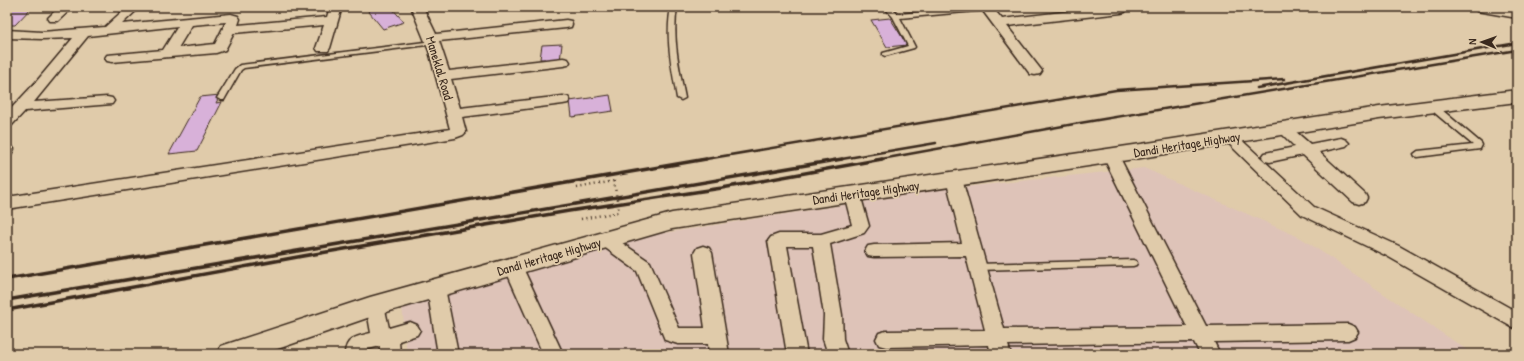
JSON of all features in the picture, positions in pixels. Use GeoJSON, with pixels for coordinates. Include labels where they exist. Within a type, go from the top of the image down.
{"type":"FeatureCollection","features":[{"type":"Feature","properties":{"kind":"main road"},"geometry":{"type":"LineString","coordinates":[[1491,7],[1517,13]]}},
{"type":"Feature","properties":{"kind":"main road","name":"Dandi Heritage Highway"},"geometry":{"type":"LineString","coordinates":[[230,354],[375,305],[672,221],[1111,156],[1379,112],[1517,96]]}},
{"type":"Feature","properties":{"kind":"street"},"geometry":{"type":"LineString","coordinates":[[54,18],[67,7]]}},
{"type":"Feature","properties":{"kind":"street"},"geometry":{"type":"LineString","coordinates":[[109,30],[134,7]]}},
{"type":"Feature","properties":{"kind":"street"},"geometry":{"type":"LineString","coordinates":[[323,48],[336,7]]}},
{"type":"Feature","properties":{"kind":"street","name":"Maneklal Road"},"geometry":{"type":"LineString","coordinates":[[7,203],[458,132],[454,113],[429,29],[417,7]]}},
{"type":"Feature","properties":{"kind":"street"},"geometry":{"type":"LineString","coordinates":[[987,7],[1035,71]]}},
{"type":"Feature","properties":{"kind":"street"},"geometry":{"type":"LineString","coordinates":[[999,24],[1121,9],[1119,7]]}},
{"type":"Feature","properties":{"kind":"street"},"geometry":{"type":"LineString","coordinates":[[7,34],[20,36],[83,34],[109,30],[233,18],[230,30],[218,48],[112,58]]}},
{"type":"Feature","properties":{"kind":"street"},"geometry":{"type":"LineString","coordinates":[[230,30],[332,20]]}},
{"type":"Feature","properties":{"kind":"street"},"geometry":{"type":"LineString","coordinates":[[168,53],[187,22]]}},
{"type":"Feature","properties":{"kind":"street"},"geometry":{"type":"LineString","coordinates":[[432,41],[566,24]]}},
{"type":"Feature","properties":{"kind":"street"},"geometry":{"type":"LineString","coordinates":[[7,122],[41,85],[83,34]]}},
{"type":"Feature","properties":{"kind":"street"},"geometry":{"type":"LineString","coordinates":[[443,76],[563,62]]}},
{"type":"Feature","properties":{"kind":"street"},"geometry":{"type":"LineString","coordinates":[[454,113],[563,100]]}},
{"type":"Feature","properties":{"kind":"street"},"geometry":{"type":"LineString","coordinates":[[21,107],[107,101]]}},
{"type":"Feature","properties":{"kind":"street"},"geometry":{"type":"LineString","coordinates":[[1283,128],[1359,198]]}},
{"type":"Feature","properties":{"kind":"street"},"geometry":{"type":"LineString","coordinates":[[1230,137],[1308,211],[1384,246],[1517,321]]}},
{"type":"Feature","properties":{"kind":"street"},"geometry":{"type":"LineString","coordinates":[[1270,157],[1341,143]]}},
{"type":"Feature","properties":{"kind":"street"},"geometry":{"type":"LineString","coordinates":[[1111,156],[1210,354]]}},
{"type":"Feature","properties":{"kind":"street"},"geometry":{"type":"LineString","coordinates":[[954,179],[999,346]]}},
{"type":"Feature","properties":{"kind":"street"},"geometry":{"type":"LineString","coordinates":[[797,354],[777,241],[821,240],[858,229],[861,226],[852,194]]}},
{"type":"Feature","properties":{"kind":"street"},"geometry":{"type":"LineString","coordinates":[[606,240],[644,267],[647,271],[672,334],[718,345],[703,253]]}},
{"type":"Feature","properties":{"kind":"street"},"geometry":{"type":"LineString","coordinates":[[821,240],[833,315],[833,338],[838,354]]}},
{"type":"Feature","properties":{"kind":"street"},"geometry":{"type":"LineString","coordinates":[[874,251],[973,249]]}},
{"type":"Feature","properties":{"kind":"street"},"geometry":{"type":"LineString","coordinates":[[513,266],[553,354]]}},
{"type":"Feature","properties":{"kind":"street"},"geometry":{"type":"LineString","coordinates":[[436,288],[448,354]]}},
{"type":"Feature","properties":{"kind":"street"},"geometry":{"type":"LineString","coordinates":[[375,305],[387,343]]}},
{"type":"Feature","properties":{"kind":"street"},"geometry":{"type":"LineString","coordinates":[[355,354],[356,346],[387,343],[410,330]]}},
{"type":"Feature","properties":{"kind":"street"},"geometry":{"type":"LineString","coordinates":[[886,339],[999,346],[1201,334],[1348,332]]}},
{"type":"Feature","properties":{"kind":"lane"},"geometry":{"type":"LineString","coordinates":[[674,7],[671,22],[671,36],[681,98]]}},
{"type":"Feature","properties":{"kind":"lane"},"geometry":{"type":"LineString","coordinates":[[885,54],[912,47],[896,16],[887,7]]}},
{"type":"Feature","properties":{"kind":"lane"},"geometry":{"type":"LineString","coordinates":[[896,16],[987,7]]}},
{"type":"Feature","properties":{"kind":"lane"},"geometry":{"type":"LineString","coordinates":[[221,98],[238,68],[242,66],[432,41]]}},
{"type":"Feature","properties":{"kind":"lane"},"geometry":{"type":"LineString","coordinates":[[1418,154],[1478,146],[1432,106]]}},
{"type":"Feature","properties":{"kind":"lane"},"geometry":{"type":"LineString","coordinates":[[977,266],[1133,263]]}},
{"type":"Feature","properties":{"kind":"path"},"geometry":{"type":"LineString","coordinates":[[577,188],[614,181],[619,212],[581,218]]}},
{"type":"Feature","properties":{"kind":"shaded area"},"geometry":{"type":"Polygon","coordinates":[[[1144,168],[1301,238],[1473,354],[407,354],[402,306],[658,234],[945,189],[1144,168]]]}},
{"type":"Feature","properties":{"kind":"building"},"geometry":{"type":"Polygon","coordinates":[[[10,7],[32,7],[15,25],[7,25],[7,10],[10,7]]]}},
{"type":"Feature","properties":{"kind":"building"},"geometry":{"type":"Polygon","coordinates":[[[365,7],[391,7],[404,22],[383,29],[365,7]]]}},
{"type":"Feature","properties":{"kind":"building"},"geometry":{"type":"Polygon","coordinates":[[[890,18],[907,45],[887,47],[871,20],[890,18]]]}},
{"type":"Feature","properties":{"kind":"building"},"geometry":{"type":"Polygon","coordinates":[[[562,44],[560,61],[544,62],[545,59],[540,59],[542,45],[562,44]]]}},
{"type":"Feature","properties":{"kind":"building"},"geometry":{"type":"Polygon","coordinates":[[[220,95],[216,103],[222,102],[197,151],[169,154],[200,97],[220,95]]]}},
{"type":"Feature","properties":{"kind":"building"},"geometry":{"type":"Polygon","coordinates":[[[610,95],[613,111],[572,117],[570,101],[610,95]]]}},
{"type":"Feature","properties":{"kind":"railway"},"geometry":{"type":"LineString","coordinates":[[1257,88],[1517,43]]}},
{"type":"Feature","properties":{"kind":"railway"},"geometry":{"type":"LineString","coordinates":[[876,160],[1074,124],[1517,50]]}},
{"type":"Feature","properties":{"kind":"railway"},"geometry":{"type":"LineString","coordinates":[[700,160],[1116,90],[1285,79]]}},
{"type":"Feature","properties":{"kind":"railway"},"geometry":{"type":"LineString","coordinates":[[836,160],[936,143]]}},
{"type":"Feature","properties":{"kind":"railway"},"geometry":{"type":"LineString","coordinates":[[7,279],[706,159]]}},
{"type":"Feature","properties":{"kind":"railway"},"geometry":{"type":"LineString","coordinates":[[7,300],[842,159]]}},
{"type":"Feature","properties":{"kind":"railway"},"geometry":{"type":"LineString","coordinates":[[7,310],[303,256],[569,211],[722,188],[882,159]]}}]}
